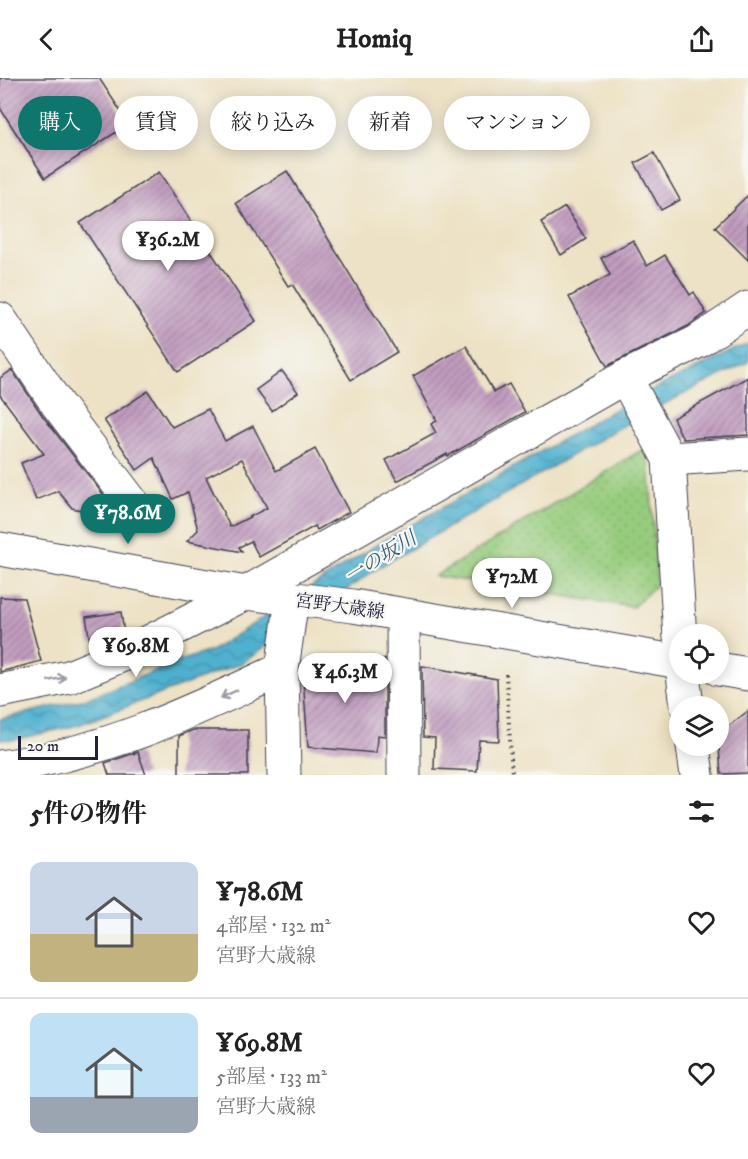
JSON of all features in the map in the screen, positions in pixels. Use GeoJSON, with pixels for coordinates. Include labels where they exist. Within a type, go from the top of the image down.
{"type":"FeatureCollection","features":[{"type":"Feature","properties":{"kind":"street"},"geometry":{"type":"LineString","coordinates":[[0,691],[69,677],[125,654],[246,593],[698,342],[748,308]]}},
{"type":"Feature","properties":{"kind":"street"},"geometry":{"type":"LineString","coordinates":[[0,318],[57,404],[134,505]]}},
{"type":"Feature","properties":{"kind":"street"},"geometry":{"type":"LineString","coordinates":[[627,381],[669,459],[679,624]]}},
{"type":"Feature","properties":{"kind":"street"},"geometry":{"type":"LineString","coordinates":[[669,459],[748,454]]}},
{"type":"Feature","properties":{"kind":"street","name":"宮野大歳線"},"geometry":{"type":"LineString","coordinates":[[0,549],[246,593],[337,604],[669,660]]}},
{"type":"Feature","properties":{"kind":"street"},"geometry":{"type":"LineString","coordinates":[[284,775],[284,655],[292,599]]}},
{"type":"Feature","properties":{"kind":"street"},"geometry":{"type":"LineString","coordinates":[[403,616],[404,775]]}},
{"type":"Feature","properties":{"kind":"street"},"geometry":{"type":"LineString","coordinates":[[0,767],[45,762],[98,747],[181,716],[284,655]]}},
{"type":"Feature","properties":{"kind":"street"},"geometry":{"type":"LineString","coordinates":[[729,671],[748,674]]}},
{"type":"Feature","properties":{"kind":"street"},"geometry":{"type":"LineString","coordinates":[[694,756],[697,775]]}},
{"type":"Feature","properties":{"kind":"path"},"geometry":{"type":"LineString","coordinates":[[506,674],[512,775]]}},
{"type":"Feature","properties":{"kind":"green space"},"geometry":{"type":"Polygon","coordinates":[[[648,446],[657,584],[633,607],[435,576],[648,446]]]}},
{"type":"Feature","properties":{"kind":"water","name":"一の坂川"},"geometry":{"type":"Polygon","coordinates":[[[748,343],[748,362],[636,418],[378,568],[242,663],[78,725],[14,740],[0,739],[0,719],[86,699],[182,660],[211,651],[378,544],[628,402],[748,343]]]}},
{"type":"Feature","properties":{"kind":"building"},"geometry":{"type":"Polygon","coordinates":[[[0,78],[99,78],[114,101],[114,134],[102,141],[102,96],[18,96],[18,136],[0,108],[0,78]]]}},
{"type":"Feature","properties":{"kind":"building"},"geometry":{"type":"Polygon","coordinates":[[[27,150],[89,150],[45,178],[27,150]]]}},
{"type":"Feature","properties":{"kind":"building"},"geometry":{"type":"Polygon","coordinates":[[[654,153],[680,200],[661,210],[635,163],[654,153]]]}},
{"type":"Feature","properties":{"kind":"building"},"geometry":{"type":"Polygon","coordinates":[[[287,171],[397,352],[351,380],[292,284],[288,286],[236,203],[287,171]]]}},
{"type":"Feature","properties":{"kind":"building"},"geometry":{"type":"Polygon","coordinates":[[[159,172],[256,321],[178,372],[80,223],[159,172]]]}},
{"type":"Feature","properties":{"kind":"building"},"geometry":{"type":"Polygon","coordinates":[[[748,195],[748,260],[715,227],[748,195]]]}},
{"type":"Feature","properties":{"kind":"building"},"geometry":{"type":"Polygon","coordinates":[[[565,207],[586,239],[561,255],[541,222],[565,207]]]}},
{"type":"Feature","properties":{"kind":"building"},"geometry":{"type":"Polygon","coordinates":[[[633,240],[647,266],[665,255],[690,295],[694,292],[706,313],[688,326],[607,366],[569,297],[610,275],[601,258],[633,240]]]}},
{"type":"Feature","properties":{"kind":"building"},"geometry":{"type":"Polygon","coordinates":[[[466,346],[494,392],[509,384],[525,412],[448,456],[447,454],[397,481],[386,460],[436,433],[431,424],[437,421],[413,376],[466,346]]]}},
{"type":"Feature","properties":{"kind":"building"},"geometry":{"type":"Polygon","coordinates":[[[12,370],[42,415],[122,519],[72,508],[58,491],[36,500],[21,463],[44,454],[0,395],[0,378],[12,370]]]}},
{"type":"Feature","properties":{"kind":"building"},"geometry":{"type":"Polygon","coordinates":[[[282,371],[298,392],[272,411],[256,390],[282,371]]]}},
{"type":"Feature","properties":{"kind":"building"},"geometry":{"type":"Polygon","coordinates":[[[748,377],[748,435],[683,439],[673,418],[748,377]]]}},
{"type":"Feature","properties":{"kind":"building"},"geometry":{"type":"Polygon","coordinates":[[[148,391],[172,427],[208,409],[225,441],[253,426],[276,471],[315,449],[349,512],[317,530],[315,526],[259,557],[251,541],[239,547],[242,552],[187,541],[198,530],[188,492],[173,499],[154,458],[137,470],[104,420],[148,391]],[[242,459],[206,477],[230,527],[267,508],[242,459]]]}},
{"type":"Feature","properties":{"kind":"building"},"geometry":{"type":"Polygon","coordinates":[[[0,597],[24,598],[41,661],[0,672],[0,597]]]}},
{"type":"Feature","properties":{"kind":"building"},"geometry":{"type":"Polygon","coordinates":[[[121,612],[124,633],[113,639],[90,642],[86,617],[121,612]]]}},
{"type":"Feature","properties":{"kind":"building"},"geometry":{"type":"Polygon","coordinates":[[[385,659],[385,736],[377,735],[376,753],[308,747],[302,662],[385,659]]]}},
{"type":"Feature","properties":{"kind":"building"},"geometry":{"type":"Polygon","coordinates":[[[422,666],[497,679],[499,741],[479,740],[477,771],[434,769],[435,738],[423,737],[422,666]]]}},
{"type":"Feature","properties":{"kind":"building"},"geometry":{"type":"Polygon","coordinates":[[[748,711],[748,773],[721,774],[720,756],[729,756],[729,726],[748,711]]]}},
{"type":"Feature","properties":{"kind":"building"},"geometry":{"type":"Polygon","coordinates":[[[193,730],[248,730],[248,775],[179,775],[179,736],[193,730]]]}},
{"type":"Feature","properties":{"kind":"building"},"geometry":{"type":"Polygon","coordinates":[[[138,752],[146,775],[109,775],[105,763],[138,752]]]}}]}
